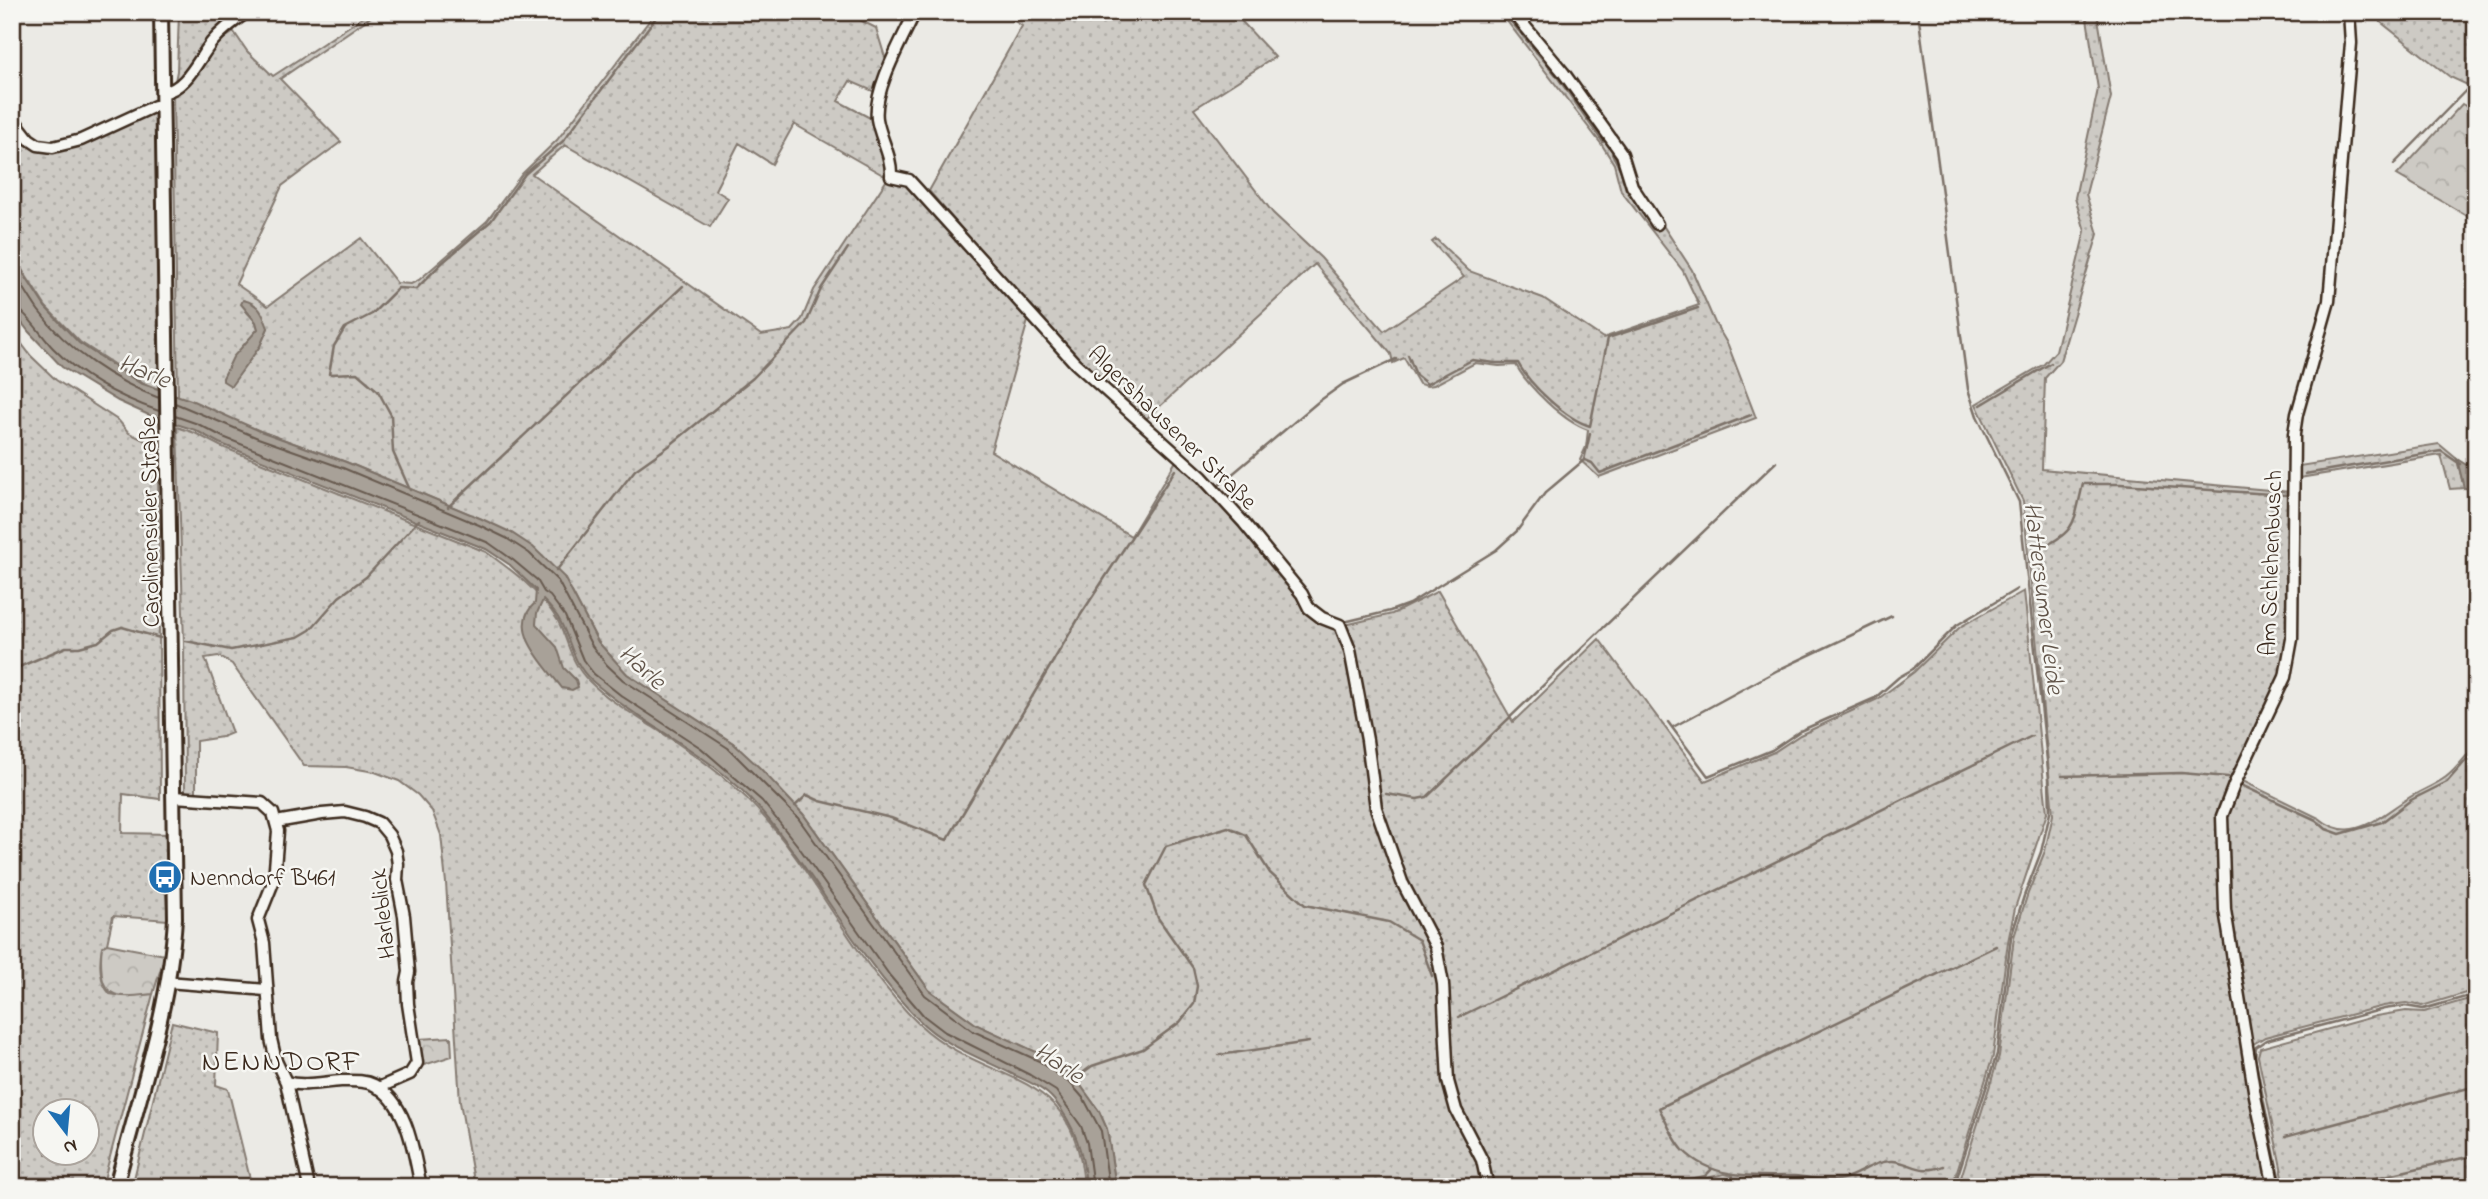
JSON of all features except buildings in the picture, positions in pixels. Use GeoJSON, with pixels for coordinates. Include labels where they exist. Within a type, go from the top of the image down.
{"type":"FeatureCollection","features":[{"type":"Feature","properties":{"kind":"main road","name":"Carolinensieler Straße"},"geometry":{"type":"LineString","coordinates":[[118,1181],[167,982],[175,918],[161,12]]}},
{"type":"Feature","properties":{"kind":"street"},"geometry":{"type":"LineString","coordinates":[[12,117],[29,139],[38,145],[53,147],[81,140],[155,106],[180,85],[213,41],[247,12]]}},
{"type":"Feature","properties":{"kind":"street","name":"Algershausener Straße"},"geometry":{"type":"LineString","coordinates":[[915,12],[878,94],[880,134],[892,165],[891,176],[909,180],[1075,363],[1202,477],[1302,594],[1309,608],[1322,618],[1340,625],[1350,650],[1367,740],[1376,808],[1402,882],[1436,947],[1443,984],[1448,1081],[1457,1110],[1482,1160],[1488,1187]]}},
{"type":"Feature","properties":{"kind":"street"},"geometry":{"type":"LineString","coordinates":[[1513,12],[1563,72],[1622,154],[1634,191],[1657,224]]}},
{"type":"Feature","properties":{"kind":"street","name":"Am Schlehenbusch"},"geometry":{"type":"LineString","coordinates":[[2274,1187],[2255,1096],[2225,910],[2222,816],[2285,677],[2290,660],[2295,556],[2294,435],[2300,403],[2329,301],[2351,43],[2349,12]]}},
{"type":"Feature","properties":{"kind":"street"},"geometry":{"type":"LineString","coordinates":[[174,797],[262,803],[268,806],[276,822],[278,840],[274,880],[258,920],[264,943],[273,1051],[286,1082],[309,1187]]}},
{"type":"Feature","properties":{"kind":"street","name":"Harleblick"},"geometry":{"type":"LineString","coordinates":[[276,822],[334,813],[365,817],[379,823],[389,835],[396,851],[397,880],[404,916],[409,972],[408,1004],[417,1063],[410,1074],[379,1088]]}},
{"type":"Feature","properties":{"kind":"street"},"geometry":{"type":"LineString","coordinates":[[167,982],[266,990]]}},
{"type":"Feature","properties":{"kind":"street"},"geometry":{"type":"LineString","coordinates":[[286,1082],[297,1084],[355,1081],[379,1088],[392,1101],[403,1121],[414,1153],[421,1187]]}},
{"type":"Feature","properties":{"kind":"green space"},"geometry":{"type":"Polygon","coordinates":[[[179,12],[243,12],[174,86],[177,71],[179,12]]]}},
{"type":"Feature","properties":{"kind":"green space"},"geometry":{"type":"Polygon","coordinates":[[[371,12],[378,12],[280,79],[341,142],[282,186],[236,284],[268,306],[361,238],[397,283],[411,284],[419,280],[487,221],[522,174],[557,140],[656,12],[844,12],[876,28],[887,64],[875,92],[850,81],[838,101],[874,120],[876,136],[888,165],[976,258],[1028,321],[991,451],[1131,536],[1179,456],[1243,525],[1298,595],[1306,610],[1336,630],[1345,647],[1361,726],[1371,803],[1431,948],[1439,983],[1443,1081],[1460,1129],[1478,1161],[1485,1187],[1116,1187],[1107,1129],[1099,1111],[1076,1079],[1043,1055],[977,1025],[929,990],[803,814],[733,743],[627,674],[598,642],[572,592],[482,519],[346,462],[260,431],[178,397],[173,96],[187,85],[217,43],[234,32],[247,51],[273,76],[371,12]],[[794,124],[772,164],[739,143],[715,190],[728,198],[710,227],[565,145],[532,174],[761,335],[792,330],[802,319],[814,290],[888,178],[794,124]],[[245,310],[256,322],[258,329],[243,346],[223,378],[231,385],[260,346],[268,328],[245,310]]]}},
{"type":"Feature","properties":{"kind":"green space"},"geometry":{"type":"Polygon","coordinates":[[[1001,12],[1233,12],[1275,57],[1194,109],[1273,213],[1321,258],[1384,331],[1464,277],[1432,242],[1436,239],[1469,271],[1543,298],[1603,338],[1699,305],[1683,271],[1621,191],[1614,164],[1602,145],[1500,12],[1509,12],[1555,68],[1621,161],[1656,228],[1662,224],[1692,270],[1715,323],[1728,345],[1756,418],[1599,477],[1580,460],[1586,447],[1588,430],[1568,420],[1548,403],[1516,365],[1475,363],[1434,385],[1419,384],[1404,358],[1393,363],[1391,354],[1315,264],[1144,421],[1077,362],[929,191],[1022,26],[1001,12]]]}},
{"type":"Feature","properties":{"kind":"green space"},"geometry":{"type":"Polygon","coordinates":[[[2086,12],[2097,12],[2111,97],[2086,194],[2098,234],[2060,361],[2045,378],[2042,469],[2290,492],[2288,640],[2281,678],[2218,816],[2221,911],[2271,1187],[1958,1187],[1999,1056],[2014,937],[2045,851],[2053,815],[2023,501],[1976,404],[2044,364],[2056,351],[2085,231],[2075,198],[2098,89],[2086,12]]]}},
{"type":"Feature","properties":{"kind":"green space"},"geometry":{"type":"Polygon","coordinates":[[[2368,12],[2476,12],[2476,89],[2450,77],[2368,12]]]}},
{"type":"Feature","properties":{"kind":"green space"},"geometry":{"type":"Polygon","coordinates":[[[2462,104],[2476,112],[2476,221],[2397,175],[2462,104]]]}},
{"type":"Feature","properties":{"kind":"green space"},"geometry":{"type":"Polygon","coordinates":[[[158,108],[158,389],[141,382],[80,342],[46,307],[12,254],[12,121],[36,147],[64,149],[158,108]]]}},
{"type":"Feature","properties":{"kind":"green space"},"geometry":{"type":"Polygon","coordinates":[[[12,331],[31,356],[56,380],[119,421],[129,433],[158,447],[160,799],[123,794],[122,833],[169,834],[165,884],[168,920],[113,916],[107,944],[102,947],[101,972],[110,994],[153,994],[102,1187],[12,1187],[12,331]]]}},
{"type":"Feature","properties":{"kind":"green space"},"geometry":{"type":"Polygon","coordinates":[[[177,427],[486,552],[516,575],[535,591],[551,610],[578,667],[596,688],[708,765],[757,809],[799,861],[875,974],[919,1024],[946,1045],[1025,1083],[1047,1098],[1065,1118],[1077,1147],[1084,1187],[475,1187],[460,1102],[441,835],[432,811],[418,795],[399,781],[375,772],[346,767],[304,766],[232,664],[218,656],[205,658],[232,733],[196,741],[196,794],[185,793],[184,643],[177,427]]]}},
{"type":"Feature","properties":{"kind":"green space"},"geometry":{"type":"Polygon","coordinates":[[[2439,444],[2457,459],[2464,488],[2450,489],[2441,455],[2299,478],[2299,466],[2439,444]]]}},
{"type":"Feature","properties":{"kind":"green space"},"geometry":{"type":"Polygon","coordinates":[[[1438,591],[1513,722],[1599,639],[1705,781],[1774,752],[1800,735],[1878,699],[1914,672],[1960,627],[2024,591],[2047,813],[2015,908],[1993,1056],[1952,1187],[1730,1187],[1733,1176],[1724,1174],[1668,1187],[1492,1187],[1485,1158],[1461,1111],[1452,1081],[1446,984],[1380,807],[1345,625],[1392,614],[1438,591]]]}},
{"type":"Feature","properties":{"kind":"green space"},"geometry":{"type":"Polygon","coordinates":[[[2476,745],[2476,990],[2422,1006],[2406,1003],[2383,1006],[2265,1037],[2250,1046],[2228,909],[2226,817],[2241,780],[2331,826],[2354,829],[2376,820],[2441,780],[2454,770],[2476,745]]]}},
{"type":"Feature","properties":{"kind":"green space"},"geometry":{"type":"Polygon","coordinates":[[[107,944],[165,955],[153,994],[122,996],[109,990],[102,976],[101,962],[102,947],[107,944]]]}},
{"type":"Feature","properties":{"kind":"green space"},"geometry":{"type":"Polygon","coordinates":[[[2476,997],[2476,1187],[2285,1187],[2258,1056],[2260,1048],[2376,1016],[2406,1011],[2424,1012],[2476,997]]]}},
{"type":"Feature","properties":{"kind":"green space"},"geometry":{"type":"Polygon","coordinates":[[[172,1022],[218,1033],[216,1085],[228,1089],[252,1187],[132,1187],[172,1022]]]}},
{"type":"Feature","properties":{"kind":"green space"},"geometry":{"type":"Polygon","coordinates":[[[451,1037],[452,1056],[421,1066],[419,1039],[451,1037]]]}},
{"type":"Feature","properties":{"kind":"water"},"geometry":{"type":"Polygon","coordinates":[[[12,256],[45,307],[79,343],[140,383],[191,400],[260,431],[346,462],[482,519],[533,547],[564,577],[598,642],[627,674],[733,743],[803,814],[929,990],[977,1025],[1043,1055],[1076,1079],[1099,1111],[1107,1129],[1116,1187],[1086,1187],[1077,1140],[1068,1120],[1050,1096],[1030,1082],[939,1037],[918,1019],[875,969],[800,860],[759,808],[741,789],[700,756],[633,712],[591,680],[576,660],[558,618],[543,600],[537,613],[536,624],[557,647],[564,668],[576,680],[578,687],[572,690],[562,688],[538,658],[526,635],[527,613],[535,603],[536,590],[510,565],[486,549],[219,443],[195,430],[151,416],[118,401],[62,367],[12,310],[12,256]]]}},
{"type":"Feature","properties":{"kind":"water"},"geometry":{"type":"Polygon","coordinates":[[[243,300],[257,306],[268,328],[260,346],[231,386],[223,381],[223,378],[233,357],[258,329],[256,322],[241,304],[243,300]]]}},
{"type":"Feature","properties":{"kind":"water"},"geometry":{"type":"Polygon","coordinates":[[[2457,459],[2476,471],[2476,489],[2464,488],[2457,459]]]}},
{"type":"Feature","properties":{"kind":"waterway"},"geometry":{"type":"LineString","coordinates":[[410,490],[393,452],[391,415],[378,391],[357,373],[329,374],[334,346],[345,328],[372,314],[398,288],[416,289],[491,221],[525,174],[563,141],[660,12]]}},
{"type":"Feature","properties":{"kind":"waterway"},"geometry":{"type":"LineString","coordinates":[[1503,12],[1556,75],[1603,142]]}},
{"type":"Feature","properties":{"kind":"waterway","name":"Hattersumer Leide"},"geometry":{"type":"LineString","coordinates":[[1918,12],[1968,389],[1977,416],[2019,502],[2049,779],[2050,813],[2041,852],[2011,937],[1997,1054],[1954,1187]]}},
{"type":"Feature","properties":{"kind":"waterway"},"geometry":{"type":"LineString","coordinates":[[2394,164],[2476,80]]}},
{"type":"Feature","properties":{"kind":"waterway"},"geometry":{"type":"LineString","coordinates":[[1612,153],[1626,189],[1651,224]]}},
{"type":"Feature","properties":{"kind":"waterway"},"geometry":{"type":"LineString","coordinates":[[556,571],[635,470],[753,378],[806,323],[821,289],[848,248]]}},
{"type":"Feature","properties":{"kind":"waterway"},"geometry":{"type":"LineString","coordinates":[[448,507],[683,286]]}},
{"type":"Feature","properties":{"kind":"waterway"},"geometry":{"type":"LineString","coordinates":[[1408,355],[1416,375],[1427,384],[1472,360],[1518,363],[1550,400],[1570,416],[1590,426],[1608,338],[1698,308]]}},
{"type":"Feature","properties":{"kind":"waterway"},"geometry":{"type":"LineString","coordinates":[[1217,487],[1343,384],[1396,359]]}},
{"type":"Feature","properties":{"kind":"waterway"},"geometry":{"type":"LineString","coordinates":[[1981,405],[2051,363]]}},
{"type":"Feature","properties":{"kind":"waterway"},"geometry":{"type":"LineString","coordinates":[[1585,460],[1592,463],[1600,473],[1751,415]]}},
{"type":"Feature","properties":{"kind":"waterway"},"geometry":{"type":"LineString","coordinates":[[1344,622],[1409,604],[1496,550],[1517,531],[1545,493],[1584,460],[1590,434]]}},
{"type":"Feature","properties":{"kind":"waterway"},"geometry":{"type":"LineString","coordinates":[[2305,474],[2441,451],[2460,464]]}},
{"type":"Feature","properties":{"kind":"waterway"},"geometry":{"type":"LineString","coordinates":[[1386,794],[1417,799],[1427,797],[1776,462]]}},
{"type":"Feature","properties":{"kind":"waterway"},"geometry":{"type":"LineString","coordinates":[[795,806],[807,795],[820,801],[891,818],[947,840],[1080,616],[1175,470]]}},
{"type":"Feature","properties":{"kind":"waterway"},"geometry":{"type":"LineString","coordinates":[[2037,550],[2060,537],[2071,525],[2083,484],[2286,495]]}},
{"type":"Feature","properties":{"kind":"waterway"},"geometry":{"type":"LineString","coordinates":[[186,641],[231,650],[298,637],[310,630],[339,597],[366,577],[419,520]]}},
{"type":"Feature","properties":{"kind":"waterway"},"geometry":{"type":"LineString","coordinates":[[1668,722],[1708,776],[1772,750],[1800,731],[1875,698],[1899,677],[1913,669],[1957,625],[2017,589]]}},
{"type":"Feature","properties":{"kind":"waterway"},"geometry":{"type":"LineString","coordinates":[[1673,727],[1778,670],[1892,616]]}},
{"type":"Feature","properties":{"kind":"waterway"},"geometry":{"type":"LineString","coordinates":[[12,670],[66,647],[98,642],[113,630],[122,627],[160,638]]}},
{"type":"Feature","properties":{"kind":"waterway"},"geometry":{"type":"LineString","coordinates":[[1459,1017],[2032,736]]}},
{"type":"Feature","properties":{"kind":"waterway"},"geometry":{"type":"LineString","coordinates":[[2241,785],[2340,834],[2382,822],[2411,800],[2447,782],[2476,749]]}},
{"type":"Feature","properties":{"kind":"waterway"},"geometry":{"type":"LineString","coordinates":[[2062,776],[2181,773],[2228,777]]}},
{"type":"Feature","properties":{"kind":"waterway","name":"Harle"},"geometry":{"type":"LineString","coordinates":[[1073,1080],[1092,1066],[1143,1049],[1180,1022],[1194,1004],[1197,986],[1193,968],[1158,918],[1146,885],[1166,846],[1228,827],[1246,835],[1270,873],[1305,905],[1389,922],[1419,940],[1432,976]]}},
{"type":"Feature","properties":{"kind":"waterway"},"geometry":{"type":"LineString","coordinates":[[1944,1166],[1922,1169],[1886,1161],[1848,1177],[1830,1180],[1735,1174],[1707,1167],[1683,1150],[1659,1108],[1996,946]]}},
{"type":"Feature","properties":{"kind":"waterway"},"geometry":{"type":"LineString","coordinates":[[2281,1187],[2255,1058],[2256,1047],[2266,1040],[2384,1009],[2405,1006],[2423,1009],[2476,994]]}},
{"type":"Feature","properties":{"kind":"waterway"},"geometry":{"type":"LineString","coordinates":[[1219,1055],[1309,1042]]}},
{"type":"Feature","properties":{"kind":"waterway"},"geometry":{"type":"LineString","coordinates":[[2285,1137],[2476,1086]]}},
{"type":"Feature","properties":{"kind":"waterway"},"geometry":{"type":"LineString","coordinates":[[2336,1187],[2476,1155]]}},
{"type":"Feature","properties":{"kind":"waterway"},"geometry":{"type":"LineString","coordinates":[[1655,1187],[1705,1176],[1711,1170]]}},
{"type":"Feature","properties":{"kind":"place","name":"Nenndorf B461"},"geometry":{"type":"Point","coordinates":[165,877]}},
{"type":"Feature","properties":{"kind":"district","name":"NENNDORF"},"geometry":{"type":"Point","coordinates":[282,1060]}}]}
